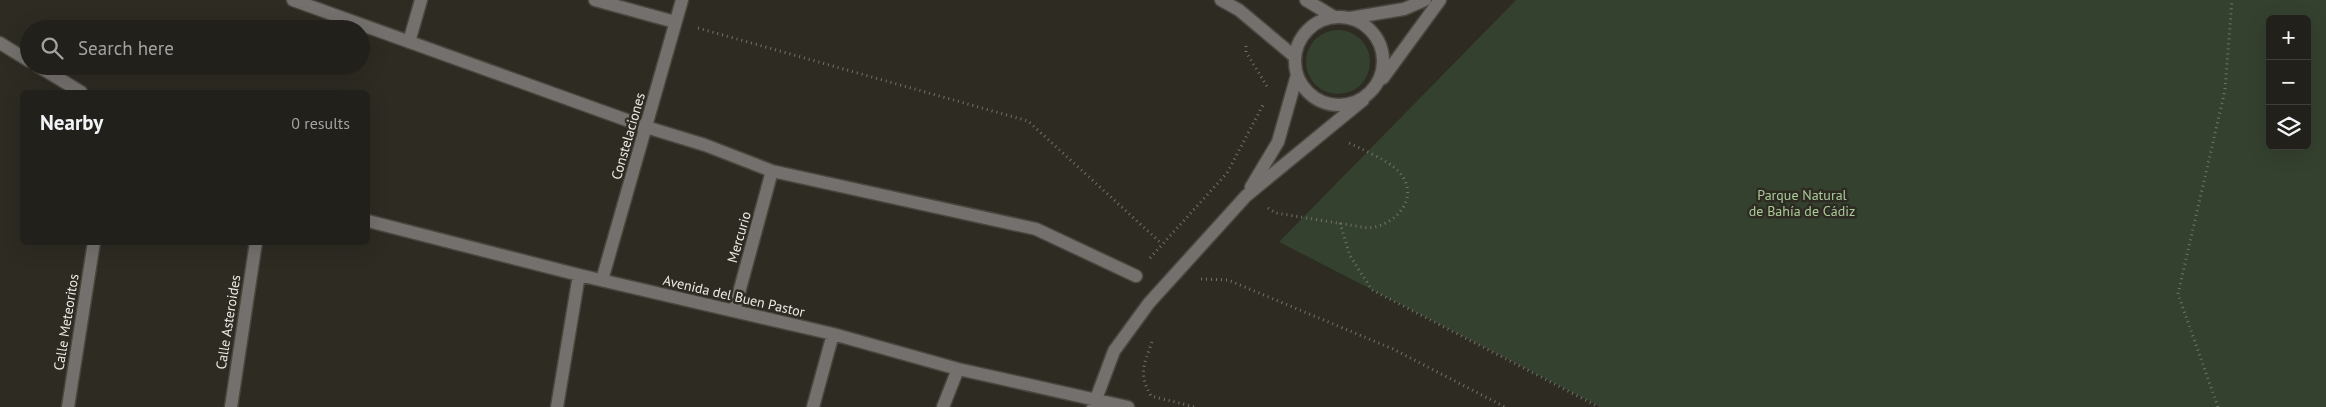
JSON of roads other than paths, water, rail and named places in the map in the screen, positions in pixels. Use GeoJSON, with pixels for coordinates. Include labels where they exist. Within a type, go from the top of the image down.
{"type":"FeatureCollection","features":[{"type":"Feature","properties":{"kind":"street"},"geometry":{"type":"LineString","coordinates":[[293,0],[348,20]]}},
{"type":"Feature","properties":{"kind":"street"},"geometry":{"type":"LineString","coordinates":[[409,42],[421,0]]}},
{"type":"Feature","properties":{"kind":"street"},"geometry":{"type":"LineString","coordinates":[[595,0],[675,22]]}},
{"type":"Feature","properties":{"kind":"street","name":"Constelaciones"},"geometry":{"type":"LineString","coordinates":[[602,280],[682,0]]}},
{"type":"Feature","properties":{"kind":"street"},"geometry":{"type":"LineString","coordinates":[[1221,0],[1239,10],[1295,57]]}},
{"type":"Feature","properties":{"kind":"street"},"geometry":{"type":"LineString","coordinates":[[1306,0],[1334,17]]}},
{"type":"Feature","properties":{"kind":"street"},"geometry":{"type":"LineString","coordinates":[[1363,100],[1337,106],[1324,103],[1312,97],[1303,87],[1297,75],[1295,57],[1299,42],[1307,30],[1320,21],[1334,17],[1350,18],[1404,9],[1425,0]]}},
{"type":"Feature","properties":{"kind":"street"},"geometry":{"type":"LineString","coordinates":[[1093,404],[1114,351],[1149,303],[1246,196],[1363,100],[1377,86],[1440,0]]}},
{"type":"Feature","properties":{"kind":"street"},"geometry":{"type":"LineString","coordinates":[[1350,18],[1363,23],[1374,33],[1381,45],[1384,59],[1382,73],[1377,86]]}},
{"type":"Feature","properties":{"kind":"street"},"geometry":{"type":"LineString","coordinates":[[370,28],[646,127],[705,145],[772,171],[1036,229],[1136,276]]}},
{"type":"Feature","properties":{"kind":"street"},"geometry":{"type":"LineString","coordinates":[[0,43],[20,55]]}},
{"type":"Feature","properties":{"kind":"street"},"geometry":{"type":"LineString","coordinates":[[53,75],[78,90]]}},
{"type":"Feature","properties":{"kind":"street"},"geometry":{"type":"LineString","coordinates":[[1246,196],[1278,142],[1297,75]]}},
{"type":"Feature","properties":{"kind":"street","name":"Mercurio"},"geometry":{"type":"LineString","coordinates":[[734,311],[772,171]]}},
{"type":"Feature","properties":{"kind":"street","name":"Avenida del Buen Pastor"},"geometry":{"type":"LineString","coordinates":[[370,222],[578,275],[833,334],[1093,404],[1128,407]]}},
{"type":"Feature","properties":{"kind":"street","name":"Calle Meteoritos"},"geometry":{"type":"LineString","coordinates":[[68,407],[94,245]]}},
{"type":"Feature","properties":{"kind":"street","name":"Calle Asteroides"},"geometry":{"type":"LineString","coordinates":[[231,407],[256,245]]}},
{"type":"Feature","properties":{"kind":"street"},"geometry":{"type":"LineString","coordinates":[[557,407],[578,275]]}},
{"type":"Feature","properties":{"kind":"street"},"geometry":{"type":"LineString","coordinates":[[813,407],[833,334]]}},
{"type":"Feature","properties":{"kind":"street"},"geometry":{"type":"LineString","coordinates":[[943,407],[958,369]]}},
{"type":"Feature","properties":{"kind":"park label","name":"Parque Natural de Bahía de Cádiz"},"geometry":{"type":"Point","coordinates":[1802,204]}}]}
